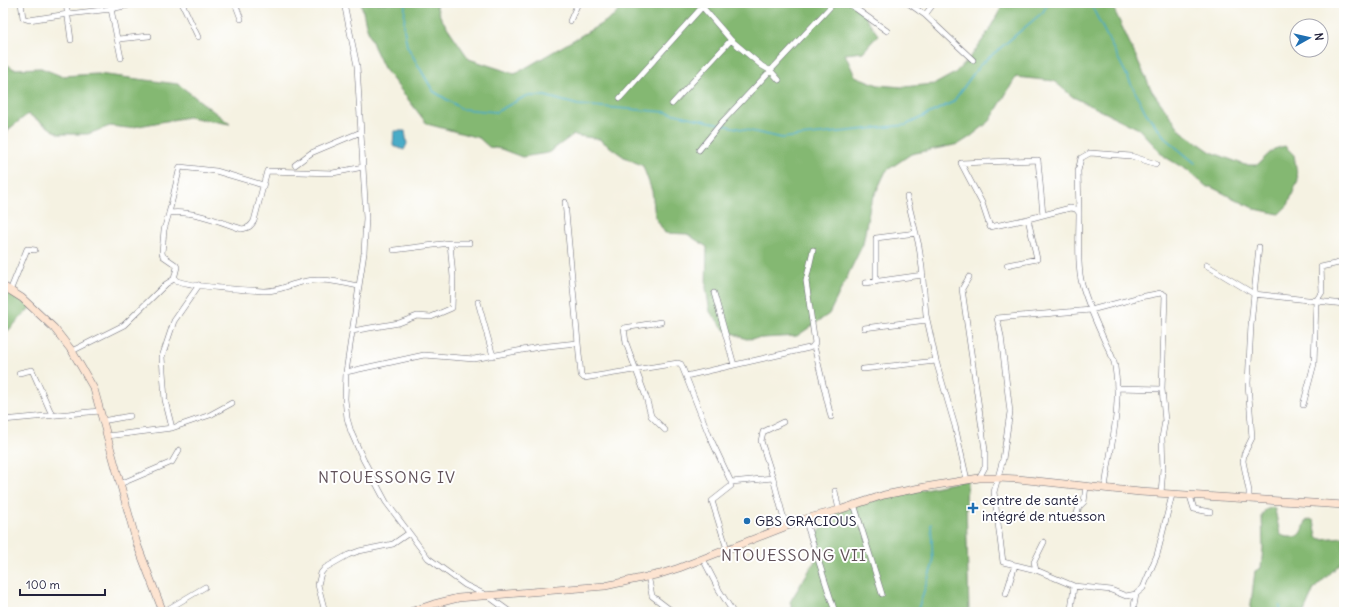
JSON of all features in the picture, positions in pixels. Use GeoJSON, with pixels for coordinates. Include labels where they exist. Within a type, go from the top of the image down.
{"type":"FeatureCollection","features":[{"type":"Feature","properties":{"kind":"street"},"geometry":{"type":"LineString","coordinates":[[21,3],[23,18],[29,20],[110,9],[138,3]]}},
{"type":"Feature","properties":{"kind":"street"},"geometry":{"type":"LineString","coordinates":[[66,3],[71,40]]}},
{"type":"Feature","properties":{"kind":"street"},"geometry":{"type":"LineString","coordinates":[[113,3],[110,9],[122,58]]}},
{"type":"Feature","properties":{"kind":"street"},"geometry":{"type":"LineString","coordinates":[[182,3],[198,37]]}},
{"type":"Feature","properties":{"kind":"street"},"geometry":{"type":"LineString","coordinates":[[235,3],[241,19]]}},
{"type":"Feature","properties":{"kind":"street"},"geometry":{"type":"LineString","coordinates":[[344,3],[357,66],[366,229],[364,253],[346,372],[345,399],[347,418],[351,432],[363,459],[386,502],[428,558],[465,585],[488,596],[510,612]]}},
{"type":"Feature","properties":{"kind":"street"},"geometry":{"type":"LineString","coordinates":[[570,21],[578,3]]}},
{"type":"Feature","properties":{"kind":"street"},"geometry":{"type":"LineString","coordinates":[[699,150],[722,122],[834,3]]}},
{"type":"Feature","properties":{"kind":"street"},"geometry":{"type":"LineString","coordinates":[[848,3],[887,31]]}},
{"type":"Feature","properties":{"kind":"street"},"geometry":{"type":"LineString","coordinates":[[908,3],[926,15],[973,60]]}},
{"type":"Feature","properties":{"kind":"street"},"geometry":{"type":"LineString","coordinates":[[926,15],[934,3]]}},
{"type":"Feature","properties":{"kind":"street"},"geometry":{"type":"LineString","coordinates":[[620,98],[700,4],[731,40],[762,66],[771,71],[779,80]]}},
{"type":"Feature","properties":{"kind":"street"},"geometry":{"type":"LineString","coordinates":[[118,39],[148,36]]}},
{"type":"Feature","properties":{"kind":"street"},"geometry":{"type":"LineString","coordinates":[[672,104],[731,40]]}},
{"type":"Feature","properties":{"kind":"street"},"geometry":{"type":"LineString","coordinates":[[295,165],[311,153],[361,132]]}},
{"type":"Feature","properties":{"kind":"street"},"geometry":{"type":"LineString","coordinates":[[1105,488],[1114,431],[1117,388],[1115,366],[1111,353],[1091,310],[1080,275],[1078,171],[1081,158],[1090,153],[1131,156],[1156,164]]}},
{"type":"Feature","properties":{"kind":"street"},"geometry":{"type":"LineString","coordinates":[[1043,215],[1038,160],[960,163],[982,202],[990,227],[1028,219],[1070,208],[1076,209],[1079,213]]}},
{"type":"Feature","properties":{"kind":"street"},"geometry":{"type":"LineString","coordinates":[[72,351],[124,325],[166,284],[174,279],[177,267],[163,256],[162,253],[164,230],[180,167],[216,172],[263,185]]}},
{"type":"Feature","properties":{"kind":"street"},"geometry":{"type":"LineString","coordinates":[[169,212],[191,214],[210,218],[242,229],[247,228],[251,226],[254,221],[267,171],[333,173],[363,167]]}},
{"type":"Feature","properties":{"kind":"street"},"geometry":{"type":"LineString","coordinates":[[907,197],[916,233],[923,275],[927,320],[936,361],[955,426],[967,480]]}},
{"type":"Feature","properties":{"kind":"street"},"geometry":{"type":"LineString","coordinates":[[566,202],[577,343],[582,377],[678,363],[682,366],[709,435],[732,482]]}},
{"type":"Feature","properties":{"kind":"street"},"geometry":{"type":"LineString","coordinates":[[1007,265],[1037,259],[1028,219]]}},
{"type":"Feature","properties":{"kind":"street"},"geometry":{"type":"LineString","coordinates":[[876,282],[876,238],[916,233]]}},
{"type":"Feature","properties":{"kind":"street"},"geometry":{"type":"LineString","coordinates":[[352,331],[399,323],[418,316],[431,317],[452,308],[453,277],[450,243]]}},
{"type":"Feature","properties":{"kind":"street"},"geometry":{"type":"LineString","coordinates":[[394,250],[450,243],[469,243]]}},
{"type":"Feature","properties":{"kind":"street"},"geometry":{"type":"LineString","coordinates":[[1249,500],[1249,491],[1243,461],[1244,454],[1252,438],[1248,383],[1251,325],[1259,247]]}},
{"type":"Feature","properties":{"kind":"street"},"geometry":{"type":"LineString","coordinates":[[10,291],[26,248],[35,250]]}},
{"type":"Feature","properties":{"kind":"street"},"geometry":{"type":"LineString","coordinates":[[812,250],[806,281],[815,343],[814,346],[831,417]]}},
{"type":"Feature","properties":{"kind":"street"},"geometry":{"type":"LineString","coordinates":[[1303,405],[1314,364],[1316,301],[1322,292],[1321,267],[1339,263]]}},
{"type":"Feature","properties":{"kind":"street"},"geometry":{"type":"LineString","coordinates":[[1206,265],[1254,294],[1344,304]]}},
{"type":"Feature","properties":{"kind":"street"},"geometry":{"type":"LineString","coordinates":[[865,283],[923,275]]}},
{"type":"Feature","properties":{"kind":"street"},"geometry":{"type":"LineString","coordinates":[[969,277],[962,289],[985,450],[985,467],[979,478]]}},
{"type":"Feature","properties":{"kind":"street"},"geometry":{"type":"LineString","coordinates":[[174,279],[178,282],[199,285],[272,291],[312,280],[329,280],[358,286]]}},
{"type":"Feature","properties":{"kind":"street"},"geometry":{"type":"LineString","coordinates":[[172,428],[165,400],[162,357],[174,321],[199,285]]}},
{"type":"Feature","properties":{"kind":"street"},"geometry":{"type":"LineString","coordinates":[[3,286],[22,298],[45,319],[72,351],[95,392],[137,544],[163,612],[205,587]]}},
{"type":"Feature","properties":{"kind":"street"},"geometry":{"type":"LineString","coordinates":[[714,293],[734,365]]}},
{"type":"Feature","properties":{"kind":"street"},"geometry":{"type":"LineString","coordinates":[[1161,493],[1162,438],[1165,421],[1162,389],[1165,294],[1161,293],[1140,297],[1091,310],[997,318],[1001,336],[1010,412],[1006,445],[998,478],[994,486],[1003,562],[1036,570],[1074,586],[1110,590],[1126,596],[1136,594],[1142,588],[1157,555],[1172,495]]}},
{"type":"Feature","properties":{"kind":"street"},"geometry":{"type":"LineString","coordinates":[[478,302],[493,356]]}},
{"type":"Feature","properties":{"kind":"street"},"geometry":{"type":"LineString","coordinates":[[864,328],[927,320]]}},
{"type":"Feature","properties":{"kind":"street"},"geometry":{"type":"LineString","coordinates":[[661,322],[624,328],[626,344],[646,397],[651,416],[665,430]]}},
{"type":"Feature","properties":{"kind":"street"},"geometry":{"type":"LineString","coordinates":[[346,372],[424,355],[474,359],[539,347],[577,343]]}},
{"type":"Feature","properties":{"kind":"street"},"geometry":{"type":"LineString","coordinates":[[686,376],[814,346]]}},
{"type":"Feature","properties":{"kind":"street"},"geometry":{"type":"LineString","coordinates":[[863,369],[936,361]]}},
{"type":"Feature","properties":{"kind":"street"},"geometry":{"type":"LineString","coordinates":[[20,373],[32,370],[52,415]]}},
{"type":"Feature","properties":{"kind":"street"},"geometry":{"type":"LineString","coordinates":[[1117,388],[1162,389]]}},
{"type":"Feature","properties":{"kind":"street"},"geometry":{"type":"LineString","coordinates":[[107,436],[172,428],[210,415],[232,403]]}},
{"type":"Feature","properties":{"kind":"street"},"geometry":{"type":"LineString","coordinates":[[3,420],[16,420],[100,411]]}},
{"type":"Feature","properties":{"kind":"street"},"geometry":{"type":"LineString","coordinates":[[102,420],[130,416]]}},
{"type":"Feature","properties":{"kind":"street"},"geometry":{"type":"LineString","coordinates":[[783,422],[763,432],[761,441],[786,527]]}},
{"type":"Feature","properties":{"kind":"street"},"geometry":{"type":"LineString","coordinates":[[120,484],[172,462],[179,450]]}},
{"type":"Feature","properties":{"kind":"street"},"geometry":{"type":"LineString","coordinates":[[732,482],[772,478]]}},
{"type":"Feature","properties":{"kind":"street"},"geometry":{"type":"LineString","coordinates":[[410,612],[446,600],[458,598],[594,588],[648,576],[679,568],[804,519],[839,510],[884,495],[979,478],[998,478],[1172,495],[1344,505]]}},
{"type":"Feature","properties":{"kind":"street"},"geometry":{"type":"LineString","coordinates":[[727,549],[712,501],[731,486],[732,482]]}},
{"type":"Feature","properties":{"kind":"street"},"geometry":{"type":"LineString","coordinates":[[1075,519],[1079,507],[1084,502],[1086,486]]}},
{"type":"Feature","properties":{"kind":"street"},"geometry":{"type":"LineString","coordinates":[[835,491],[839,510]]}},
{"type":"Feature","properties":{"kind":"street"},"geometry":{"type":"LineString","coordinates":[[1190,496],[1194,509],[1210,512]]}},
{"type":"Feature","properties":{"kind":"street"},"geometry":{"type":"LineString","coordinates":[[854,504],[882,594]]}},
{"type":"Feature","properties":{"kind":"street"},"geometry":{"type":"LineString","coordinates":[[804,519],[835,612]]}},
{"type":"Feature","properties":{"kind":"street"},"geometry":{"type":"LineString","coordinates":[[325,612],[318,585],[321,573],[325,568],[348,555],[359,551],[393,544],[409,533]]}},
{"type":"Feature","properties":{"kind":"street"},"geometry":{"type":"LineString","coordinates":[[1036,570],[1034,562],[1044,542]]}},
{"type":"Feature","properties":{"kind":"street"},"geometry":{"type":"LineString","coordinates":[[703,558],[719,590],[733,612]]}},
{"type":"Feature","properties":{"kind":"street"},"geometry":{"type":"LineString","coordinates":[[1006,594],[1015,565]]}},
{"type":"Feature","properties":{"kind":"street"},"geometry":{"type":"LineString","coordinates":[[648,576],[652,596],[675,612]]}},
{"type":"Feature","properties":{"kind":"street"},"geometry":{"type":"LineString","coordinates":[[1072,612],[1074,586]]}},
{"type":"Feature","properties":{"kind":"street"},"geometry":{"type":"LineString","coordinates":[[1133,612],[1136,594]]}},
{"type":"Feature","properties":{"kind":"green space"},"geometry":{"type":"Polygon","coordinates":[[[361,3],[435,3],[441,18],[469,59],[515,74],[613,17],[626,3],[856,3],[878,35],[863,52],[845,54],[855,76],[878,85],[902,87],[935,84],[955,73],[972,55],[986,35],[1004,3],[1111,3],[1152,91],[1181,131],[1211,152],[1245,165],[1257,165],[1274,149],[1285,146],[1294,155],[1298,180],[1288,205],[1279,214],[1255,209],[1211,187],[1207,187],[1187,170],[1165,157],[1139,129],[1073,97],[1054,81],[1016,77],[990,121],[970,137],[959,144],[911,154],[886,171],[870,205],[863,244],[829,314],[797,336],[746,339],[724,329],[710,312],[706,288],[707,247],[687,234],[665,233],[655,217],[652,191],[643,166],[624,157],[599,139],[573,135],[548,153],[522,157],[501,149],[489,147],[479,138],[427,124],[384,68],[366,25],[361,3]]]}},
{"type":"Feature","properties":{"kind":"green space"},"geometry":{"type":"Polygon","coordinates":[[[3,62],[14,69],[41,68],[61,76],[98,74],[178,84],[230,124],[188,117],[128,128],[110,126],[88,134],[59,134],[28,114],[9,129],[3,143],[3,62]]]}},
{"type":"Feature","properties":{"kind":"green space"},"geometry":{"type":"Polygon","coordinates":[[[3,286],[31,307],[3,336],[3,286]]]}},
{"type":"Feature","properties":{"kind":"green space"},"geometry":{"type":"Polygon","coordinates":[[[967,480],[966,504],[969,612],[793,612],[790,602],[816,559],[817,534],[839,510],[854,504],[967,480]]]}},
{"type":"Feature","properties":{"kind":"green space"},"geometry":{"type":"Polygon","coordinates":[[[1273,507],[1280,534],[1283,536],[1294,537],[1299,535],[1303,531],[1306,521],[1310,519],[1314,521],[1317,537],[1321,539],[1344,537],[1344,560],[1314,589],[1304,612],[1250,612],[1255,571],[1261,568],[1263,548],[1262,516],[1265,510],[1273,507]]]}},
{"type":"Feature","properties":{"kind":"water"},"geometry":{"type":"Polygon","coordinates":[[[394,131],[405,131],[407,144],[404,150],[393,146],[394,131]]]}},
{"type":"Feature","properties":{"kind":"waterway"},"geometry":{"type":"LineString","coordinates":[[405,3],[404,29],[407,46],[433,91],[462,109],[496,112],[526,96],[545,96],[578,105],[666,112],[782,138],[906,125],[953,102],[979,66],[1043,12],[1048,3]]}},
{"type":"Feature","properties":{"kind":"waterway"},"geometry":{"type":"LineString","coordinates":[[1090,3],[1146,113],[1167,140],[1195,163]]}},
{"type":"Feature","properties":{"kind":"waterway"},"geometry":{"type":"LineString","coordinates":[[917,612],[933,564],[931,524]]}},
{"type":"Feature","properties":{"kind":"waterway"},"geometry":{"type":"LineString","coordinates":[[1280,606],[1280,612]]}},
{"type":"Feature","properties":{"kind":"place","name":"centre de santé intégré de ntuesson"},"geometry":{"type":"Point","coordinates":[973,508]}},
{"type":"Feature","properties":{"kind":"place","name":"GBS GRACIOUS"},"geometry":{"type":"Point","coordinates":[747,521]}},
{"type":"Feature","properties":{"kind":"district","name":"NTOUESSONG IV"},"geometry":{"type":"Point","coordinates":[387,477]}},
{"type":"Feature","properties":{"kind":"district","name":"NTOUESSONG VII"},"geometry":{"type":"Point","coordinates":[794,555]}}]}
